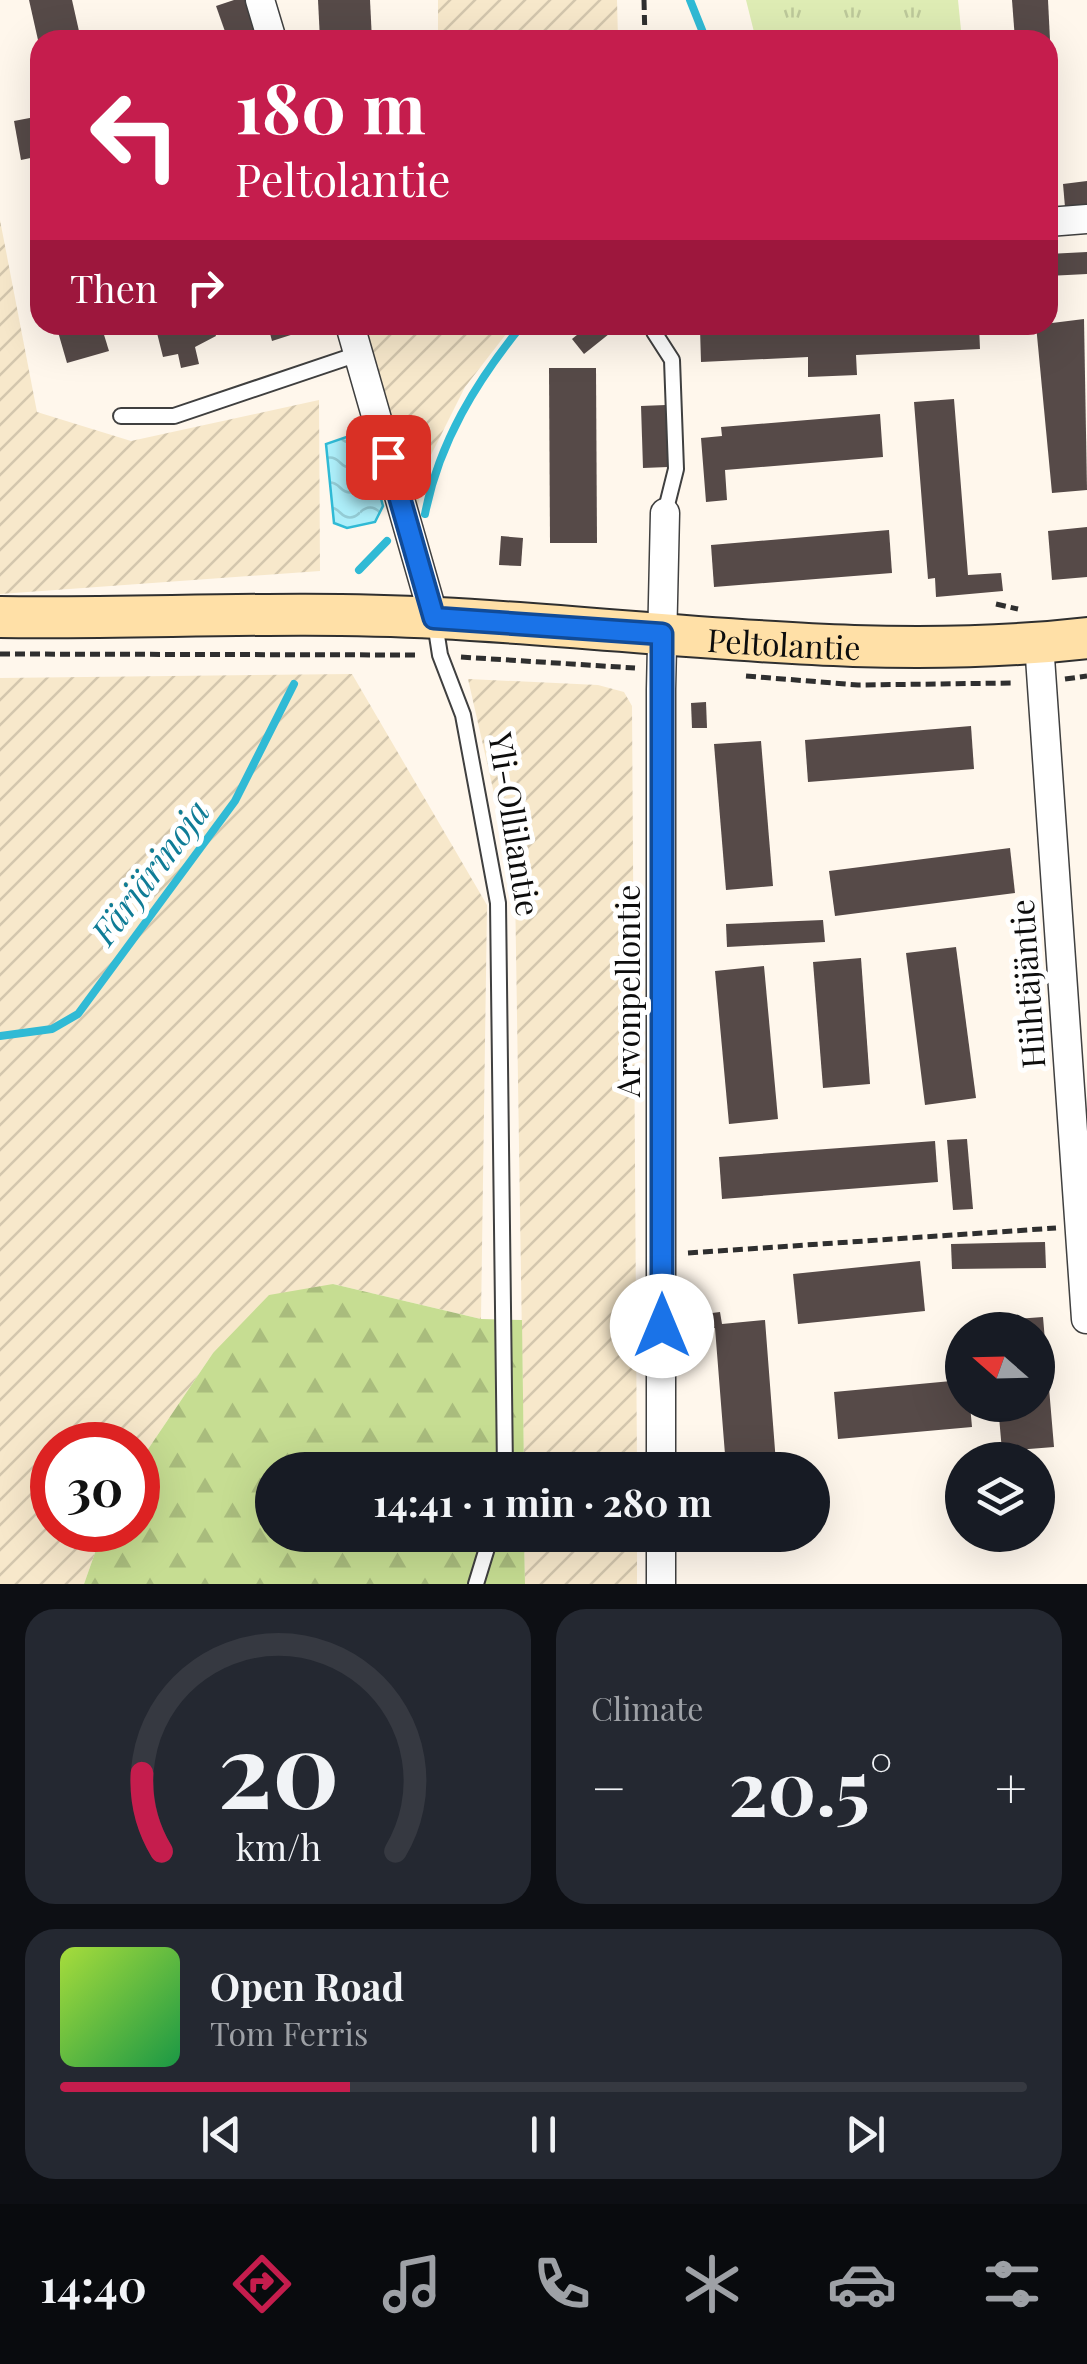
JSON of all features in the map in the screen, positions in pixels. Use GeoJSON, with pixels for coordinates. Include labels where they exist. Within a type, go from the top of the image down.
{"type":"FeatureCollection","features":[{"type":"Feature","properties":{"kind":"main road","name":"Peltolantie"},"geometry":{"type":"LineString","coordinates":[[0,616],[662,652],[826,647],[1039,662],[1087,638]]}},
{"type":"Feature","properties":{"kind":"street"},"geometry":{"type":"LineString","coordinates":[[260,0],[269,30]]}},
{"type":"Feature","properties":{"kind":"street"},"geometry":{"type":"LineString","coordinates":[[1058,221],[1087,219]]}},
{"type":"Feature","properties":{"kind":"street","name":"Yli-Ollilantie"},"geometry":{"type":"LineString","coordinates":[[353,335],[437,637]]}},
{"type":"Feature","properties":{"kind":"street","name":"Arvonpellontie"},"geometry":{"type":"LineString","coordinates":[[662,1452],[665,513]]}},
{"type":"Feature","properties":{"kind":"street","name":"Hiihtäjäntie"},"geometry":{"type":"LineString","coordinates":[[1039,662],[1086,1319]]}},
{"type":"Feature","properties":{"kind":"street"},"geometry":{"type":"LineString","coordinates":[[661,1552],[661,1584]]}},
{"type":"Feature","properties":{"kind":"lane"},"geometry":{"type":"LineString","coordinates":[[656,335],[672,360],[676,469],[665,513]]}},
{"type":"Feature","properties":{"kind":"lane"},"geometry":{"type":"LineString","coordinates":[[121,416],[174,416],[358,354]]}},
{"type":"Feature","properties":{"kind":"lane","name":"Yli-Ollilantie"},"geometry":{"type":"LineString","coordinates":[[437,637],[463,716],[498,902],[505,1452]]}},
{"type":"Feature","properties":{"kind":"lane"},"geometry":{"type":"LineString","coordinates":[[476,1584],[486,1552]]}},
{"type":"Feature","properties":{"kind":"path"},"geometry":{"type":"LineString","coordinates":[[644,0],[645,30]]}},
{"type":"Feature","properties":{"kind":"path"},"geometry":{"type":"LineString","coordinates":[[0,654],[320,652],[437,637],[662,652]]}},
{"type":"Feature","properties":{"kind":"path"},"geometry":{"type":"LineString","coordinates":[[740,676],[858,684],[1039,662],[1087,676]]}},
{"type":"Feature","properties":{"kind":"path"},"geometry":{"type":"LineString","coordinates":[[662,1254],[1079,1226]]}},
{"type":"Feature","properties":{"kind":"shaded area"},"geometry":{"type":"Polygon","coordinates":[[[438,0],[617,0],[618,30],[438,30],[438,0]]]}},
{"type":"Feature","properties":{"kind":"shaded area"},"geometry":{"type":"Polygon","coordinates":[[[0,220],[37,412],[131,441],[319,400],[320,571],[0,594],[0,220]]]}},
{"type":"Feature","properties":{"kind":"shaded area"},"geometry":{"type":"Polygon","coordinates":[[[365,335],[505,335],[465,387],[431,455],[417,508],[365,335]]]}},
{"type":"Feature","properties":{"kind":"shaded area"},"geometry":{"type":"Polygon","coordinates":[[[352,674],[487,905],[481,1319],[333,1284],[213,1353],[160,1431],[160,1422],[30,1422],[30,1552],[95,1552],[84,1584],[0,1584],[0,678],[352,674]]]}},
{"type":"Feature","properties":{"kind":"shaded area"},"geometry":{"type":"Polygon","coordinates":[[[468,679],[598,685],[624,692],[632,706],[637,1452],[524,1452],[515,886],[468,679]]]}},
{"type":"Feature","properties":{"kind":"shaded area"},"geometry":{"type":"Polygon","coordinates":[[[524,1552],[637,1552],[637,1584],[525,1584],[524,1552]]]}},
{"type":"Feature","properties":{"kind":"green space"},"geometry":{"type":"Polygon","coordinates":[[[746,0],[958,0],[961,30],[754,30],[746,0]]]}},
{"type":"Feature","properties":{"kind":"green space"},"geometry":{"type":"Polygon","coordinates":[[[333,1284],[481,1319],[522,1320],[524,1452],[255,1452],[255,1552],[524,1552],[525,1584],[84,1584],[95,1552],[160,1552],[160,1431],[213,1353],[269,1295],[333,1284]]]}},
{"type":"Feature","properties":{"kind":"water"},"geometry":{"type":"Polygon","coordinates":[[[352,435],[366,443],[383,506],[375,522],[347,528],[334,523],[326,444],[352,435]]]}},
{"type":"Feature","properties":{"kind":"building"},"geometry":{"type":"Polygon","coordinates":[[[29,0],[72,0],[79,30],[36,30],[29,0]]]}},
{"type":"Feature","properties":{"kind":"building"},"geometry":{"type":"Polygon","coordinates":[[[249,0],[259,30],[224,30],[216,6],[249,0]]]}},
{"type":"Feature","properties":{"kind":"building"},"geometry":{"type":"Polygon","coordinates":[[[318,0],[370,0],[372,30],[320,30],[318,0]]]}},
{"type":"Feature","properties":{"kind":"building"},"geometry":{"type":"Polygon","coordinates":[[[1012,0],[1048,0],[1050,30],[1014,30],[1012,0]]]}},
{"type":"Feature","properties":{"kind":"building"},"geometry":{"type":"Polygon","coordinates":[[[30,118],[30,158],[21,160],[14,121],[30,118]]]}},
{"type":"Feature","properties":{"kind":"building"},"geometry":{"type":"Polygon","coordinates":[[[1087,181],[1087,205],[1065,207],[1063,184],[1087,181]]]}},
{"type":"Feature","properties":{"kind":"building"},"geometry":{"type":"Polygon","coordinates":[[[1087,252],[1087,274],[1058,275],[1058,253],[1087,252]]]}},
{"type":"Feature","properties":{"kind":"building"},"geometry":{"type":"Polygon","coordinates":[[[1084,319],[1087,490],[1052,493],[1037,335],[1058,335],[1058,322],[1084,319]]]}},
{"type":"Feature","properties":{"kind":"building"},"geometry":{"type":"Polygon","coordinates":[[[59,335],[104,335],[109,351],[67,363],[59,335]]]}},
{"type":"Feature","properties":{"kind":"building"},"geometry":{"type":"Polygon","coordinates":[[[158,335],[216,335],[195,347],[199,364],[181,368],[178,354],[163,357],[158,335]]]}},
{"type":"Feature","properties":{"kind":"building"},"geometry":{"type":"Polygon","coordinates":[[[577,335],[608,335],[584,354],[572,339],[577,335]]]}},
{"type":"Feature","properties":{"kind":"building"},"geometry":{"type":"Polygon","coordinates":[[[700,335],[979,335],[980,349],[856,355],[857,375],[808,377],[808,357],[701,362],[700,335]]]}},
{"type":"Feature","properties":{"kind":"building"},"geometry":{"type":"Polygon","coordinates":[[[549,368],[596,368],[597,543],[550,543],[549,368]]]}},
{"type":"Feature","properties":{"kind":"building"},"geometry":{"type":"Polygon","coordinates":[[[954,399],[968,575],[1001,573],[1003,591],[936,597],[935,578],[928,579],[914,402],[954,399]]]}},
{"type":"Feature","properties":{"kind":"building"},"geometry":{"type":"Polygon","coordinates":[[[666,405],[668,467],[643,468],[641,406],[666,405]]]}},
{"type":"Feature","properties":{"kind":"building"},"geometry":{"type":"Polygon","coordinates":[[[880,414],[883,457],[725,470],[727,500],[706,502],[701,438],[722,436],[721,427],[880,414]]]}},
{"type":"Feature","properties":{"kind":"building"},"geometry":{"type":"Polygon","coordinates":[[[1087,527],[1087,577],[1052,580],[1048,531],[1087,527]]]}},
{"type":"Feature","properties":{"kind":"building"},"geometry":{"type":"Polygon","coordinates":[[[889,530],[892,573],[714,587],[711,545],[889,530]]]}},
{"type":"Feature","properties":{"kind":"building"},"geometry":{"type":"Polygon","coordinates":[[[501,536],[523,538],[521,566],[499,565],[501,536]]]}},
{"type":"Feature","properties":{"kind":"building"},"geometry":{"type":"Polygon","coordinates":[[[706,702],[707,728],[692,728],[691,703],[706,702]]]}},
{"type":"Feature","properties":{"kind":"building"},"geometry":{"type":"Polygon","coordinates":[[[971,726],[974,769],[808,782],[805,740],[971,726]]]}},
{"type":"Feature","properties":{"kind":"building"},"geometry":{"type":"Polygon","coordinates":[[[761,741],[773,886],[726,890],[714,744],[761,741]]]}},
{"type":"Feature","properties":{"kind":"building"},"geometry":{"type":"Polygon","coordinates":[[[1010,848],[1015,893],[835,916],[829,871],[1010,848]]]}},
{"type":"Feature","properties":{"kind":"building"},"geometry":{"type":"Polygon","coordinates":[[[823,920],[825,942],[727,947],[726,924],[823,920]]]}},
{"type":"Feature","properties":{"kind":"building"},"geometry":{"type":"Polygon","coordinates":[[[956,947],[976,1098],[925,1105],[906,953],[956,947]]]}},
{"type":"Feature","properties":{"kind":"building"},"geometry":{"type":"Polygon","coordinates":[[[861,958],[870,1084],[823,1088],[813,962],[861,958]]]}},
{"type":"Feature","properties":{"kind":"building"},"geometry":{"type":"Polygon","coordinates":[[[764,966],[778,1119],[729,1124],[715,971],[764,966]]]}},
{"type":"Feature","properties":{"kind":"building"},"geometry":{"type":"Polygon","coordinates":[[[967,1139],[973,1209],[953,1210],[947,1140],[967,1139]]]}},
{"type":"Feature","properties":{"kind":"building"},"geometry":{"type":"Polygon","coordinates":[[[935,1141],[938,1182],[722,1199],[719,1157],[935,1141]]]}},
{"type":"Feature","properties":{"kind":"building"},"geometry":{"type":"Polygon","coordinates":[[[1045,1242],[1046,1268],[952,1269],[951,1244],[1045,1242]]]}},
{"type":"Feature","properties":{"kind":"building"},"geometry":{"type":"Polygon","coordinates":[[[920,1261],[925,1311],[798,1324],[793,1274],[920,1261]]]}},
{"type":"Feature","properties":{"kind":"building"},"geometry":{"type":"Polygon","coordinates":[[[720,1312],[722,1324],[765,1320],[775,1452],[725,1452],[715,1328],[705,1329],[704,1314],[720,1312]]]}},
{"type":"Feature","properties":{"kind":"building"},"geometry":{"type":"Polygon","coordinates":[[[945,1382],[945,1422],[972,1422],[972,1427],[838,1439],[834,1392],[945,1382]]]}},
{"type":"Feature","properties":{"kind":"building"},"geometry":{"type":"Polygon","coordinates":[[[999,1422],[1052,1422],[1054,1442],[1001,1442],[999,1422]]]}},
{"type":"Feature","properties":{"kind":"waterway","name":"Färjärinoja"},"geometry":{"type":"LineString","coordinates":[[690,0],[702,30]]}},
{"type":"Feature","properties":{"kind":"waterway","name":"Färjärinoja"},"geometry":{"type":"LineString","coordinates":[[425,514],[450,438],[489,368],[514,335]]}},
{"type":"Feature","properties":{"kind":"waterway","name":"Färjärinoja"},"geometry":{"type":"LineString","coordinates":[[359,570],[387,541]]}},
{"type":"Feature","properties":{"kind":"waterway","name":"Färjärinoja"},"geometry":{"type":"LineString","coordinates":[[0,1036],[52,1029],[78,1014],[235,801],[294,684]]}},
{"type":"Feature","properties":{"kind":"route"},"geometry":{"type":"LineString","coordinates":[[388,457],[434,618],[662,634],[662,1326]]}}]}
